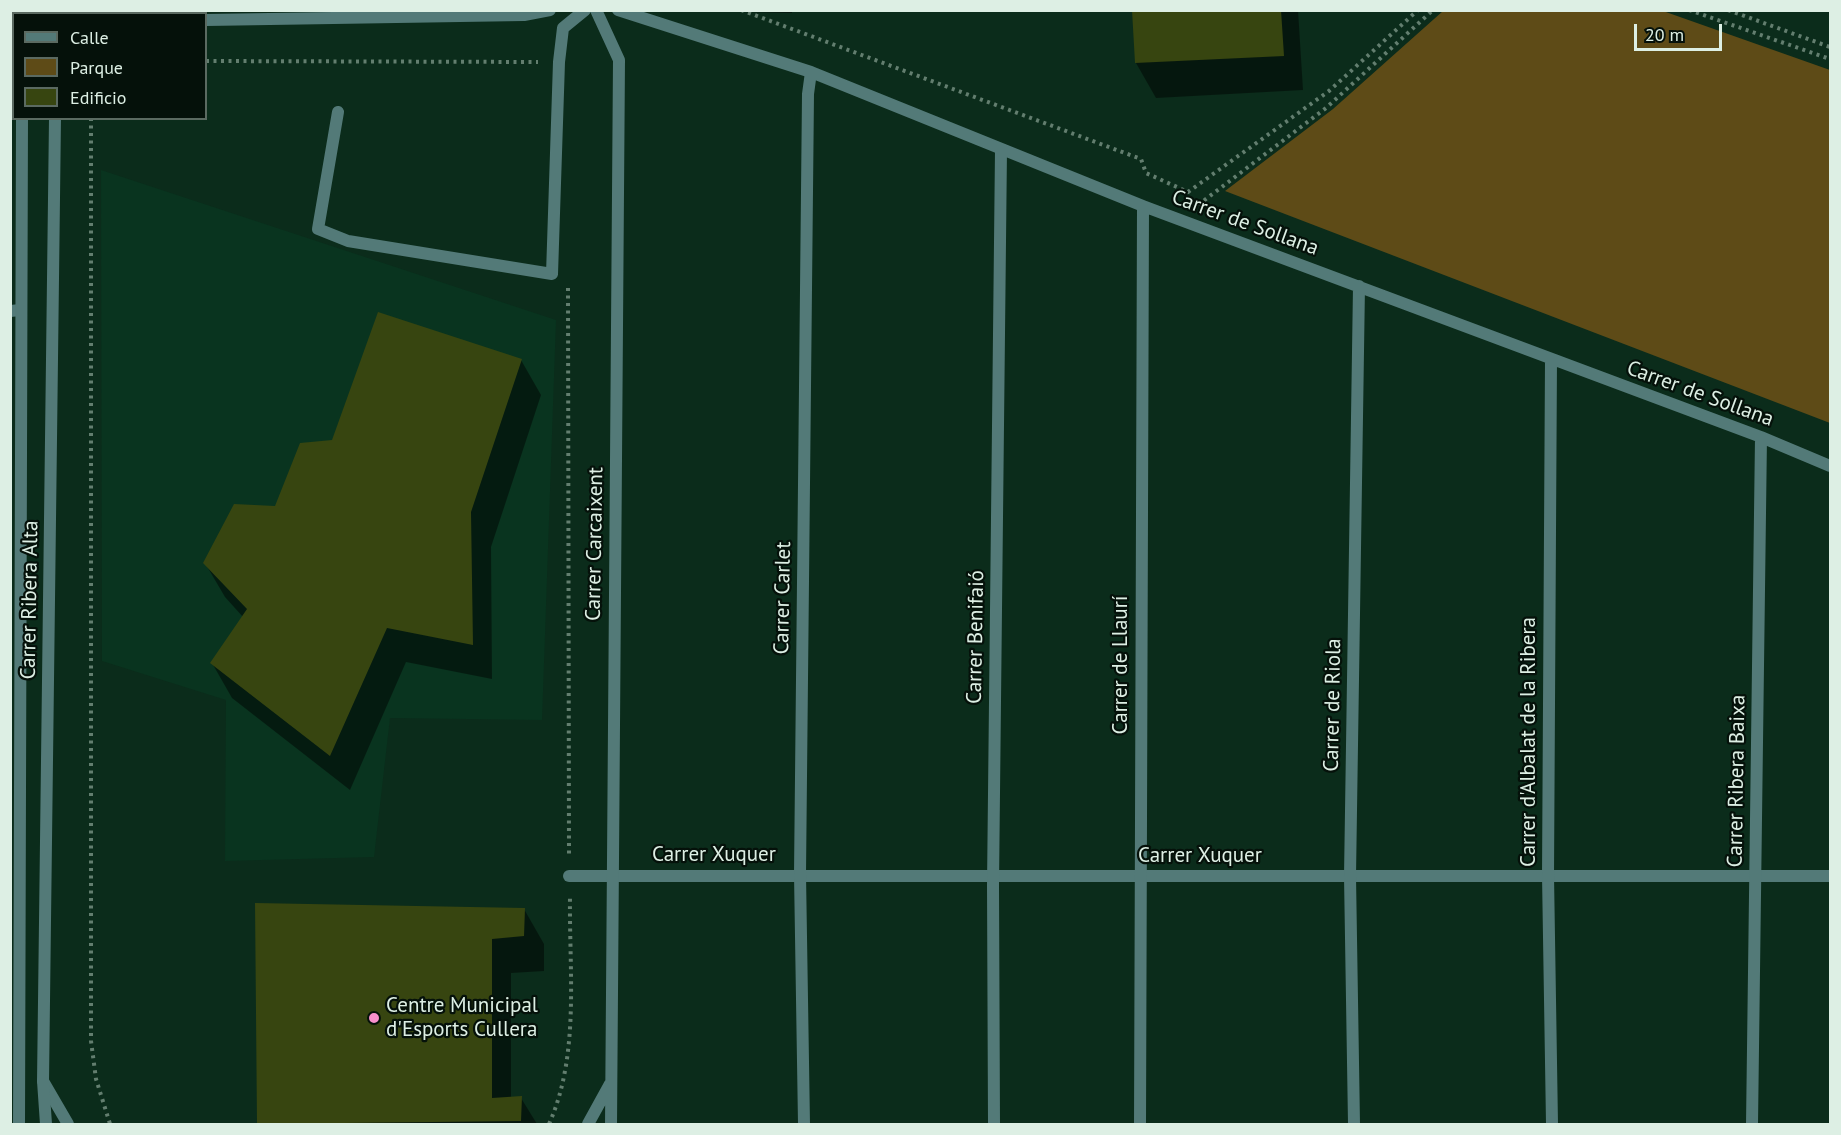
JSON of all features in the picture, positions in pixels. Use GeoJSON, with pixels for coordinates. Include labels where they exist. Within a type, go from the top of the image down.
{"type":"FeatureCollection","features":[{"type":"Feature","properties":{"kind":"street"},"geometry":{"type":"LineString","coordinates":[[207,20],[524,15],[550,10]]}},
{"type":"Feature","properties":{"kind":"street"},"geometry":{"type":"LineString","coordinates":[[338,112],[318,229],[348,241],[552,274],[559,62],[563,28],[585,10]]}},
{"type":"Feature","properties":{"kind":"street","name":"Carrer Carcaixent"},"geometry":{"type":"LineString","coordinates":[[596,10],[619,60],[611,874],[611,1125]]}},
{"type":"Feature","properties":{"kind":"street","name":"Carrer de Sollana"},"geometry":{"type":"LineString","coordinates":[[618,10],[811,72],[1143,206],[1761,437],[1830,466]]}},
{"type":"Feature","properties":{"kind":"street","name":"Carrer Carlet"},"geometry":{"type":"LineString","coordinates":[[804,1125],[800,874],[808,94],[811,72]]}},
{"type":"Feature","properties":{"kind":"street","name":"Carrer Ribera Alta"},"geometry":{"type":"LineString","coordinates":[[19,1125],[15,1092],[16,311],[22,120]]}},
{"type":"Feature","properties":{"kind":"street","name":"Carrer Ribera Alta"},"geometry":{"type":"LineString","coordinates":[[46,1125],[43,1081],[55,120]]}},
{"type":"Feature","properties":{"kind":"street","name":"Carrer Benifaió"},"geometry":{"type":"LineString","coordinates":[[994,1125],[993,876],[1001,150]]}},
{"type":"Feature","properties":{"kind":"street","name":"Carrer de Llaurí"},"geometry":{"type":"LineString","coordinates":[[1140,1125],[1143,206]]}},
{"type":"Feature","properties":{"kind":"street","name":"Carrer de Riola"},"geometry":{"type":"LineString","coordinates":[[1354,1125],[1350,876],[1359,286]]}},
{"type":"Feature","properties":{"kind":"street","name":"Carrer d'Albalat de la Ribera"},"geometry":{"type":"LineString","coordinates":[[1551,360],[1548,875],[1552,1125]]}},
{"type":"Feature","properties":{"kind":"street","name":"Carrer Ribera Baixa"},"geometry":{"type":"LineString","coordinates":[[1752,1125],[1761,437]]}},
{"type":"Feature","properties":{"kind":"street","name":"Carrer Xuquer"},"geometry":{"type":"LineString","coordinates":[[569,876],[611,874],[1830,876]]}},
{"type":"Feature","properties":{"kind":"street"},"geometry":{"type":"LineString","coordinates":[[43,1081],[68,1125]]}},
{"type":"Feature","properties":{"kind":"street","name":"Carrer Carcaixent"},"geometry":{"type":"LineString","coordinates":[[588,1125],[611,1083]]}},
{"type":"Feature","properties":{"kind":"path"},"geometry":{"type":"LineString","coordinates":[[741,10],[1141,159],[1146,173],[1188,192],[1329,91],[1418,10]]}},
{"type":"Feature","properties":{"kind":"path"},"geometry":{"type":"LineString","coordinates":[[1179,219],[1326,108],[1433,10]]}},
{"type":"Feature","properties":{"kind":"path"},"geometry":{"type":"LineString","coordinates":[[1689,10],[1830,59]]}},
{"type":"Feature","properties":{"kind":"path"},"geometry":{"type":"LineString","coordinates":[[1728,10],[1830,47]]}},
{"type":"Feature","properties":{"kind":"path"},"geometry":{"type":"LineString","coordinates":[[207,61],[559,62]]}},
{"type":"Feature","properties":{"kind":"path"},"geometry":{"type":"LineString","coordinates":[[91,120],[91,1041],[96,1079],[110,1125]]}},
{"type":"Feature","properties":{"kind":"path"},"geometry":{"type":"LineString","coordinates":[[549,1125],[557,1107],[569,1048],[568,277]]}},
{"type":"Feature","properties":{"kind":"shaded area"},"geometry":{"type":"Polygon","coordinates":[[[101,170],[556,320],[542,720],[390,718],[374,857],[225,861],[226,700],[102,661],[101,170]]]}},
{"type":"Feature","properties":{"kind":"green space"},"geometry":{"type":"Polygon","coordinates":[[[1443,11],[1663,11],[1830,70],[1830,423],[1225,191],[1333,109],[1443,11]]]}},
{"type":"Feature","properties":{"kind":"building"},"geometry":{"type":"Polygon","coordinates":[[[1132,10],[1281,10],[1284,56],[1135,63],[1132,10]]]}},
{"type":"Feature","properties":{"kind":"building"},"geometry":{"type":"Polygon","coordinates":[[[378,312],[522,359],[471,512],[473,645],[387,628],[330,756],[210,663],[247,609],[203,563],[234,504],[275,506],[300,443],[332,440],[378,312]]]}},
{"type":"Feature","properties":{"kind":"building","name":"Centre Municipal d'Esports Cullera"},"geometry":{"type":"Polygon","coordinates":[[[255,903],[525,908],[524,936],[492,939],[492,1098],[522,1096],[521,1121],[257,1124],[255,903]]]}},
{"type":"Feature","properties":{"kind":"place","name":"Centre Municipal d'Esports Cullera"},"geometry":{"type":"Point","coordinates":[374,1018]}}]}
